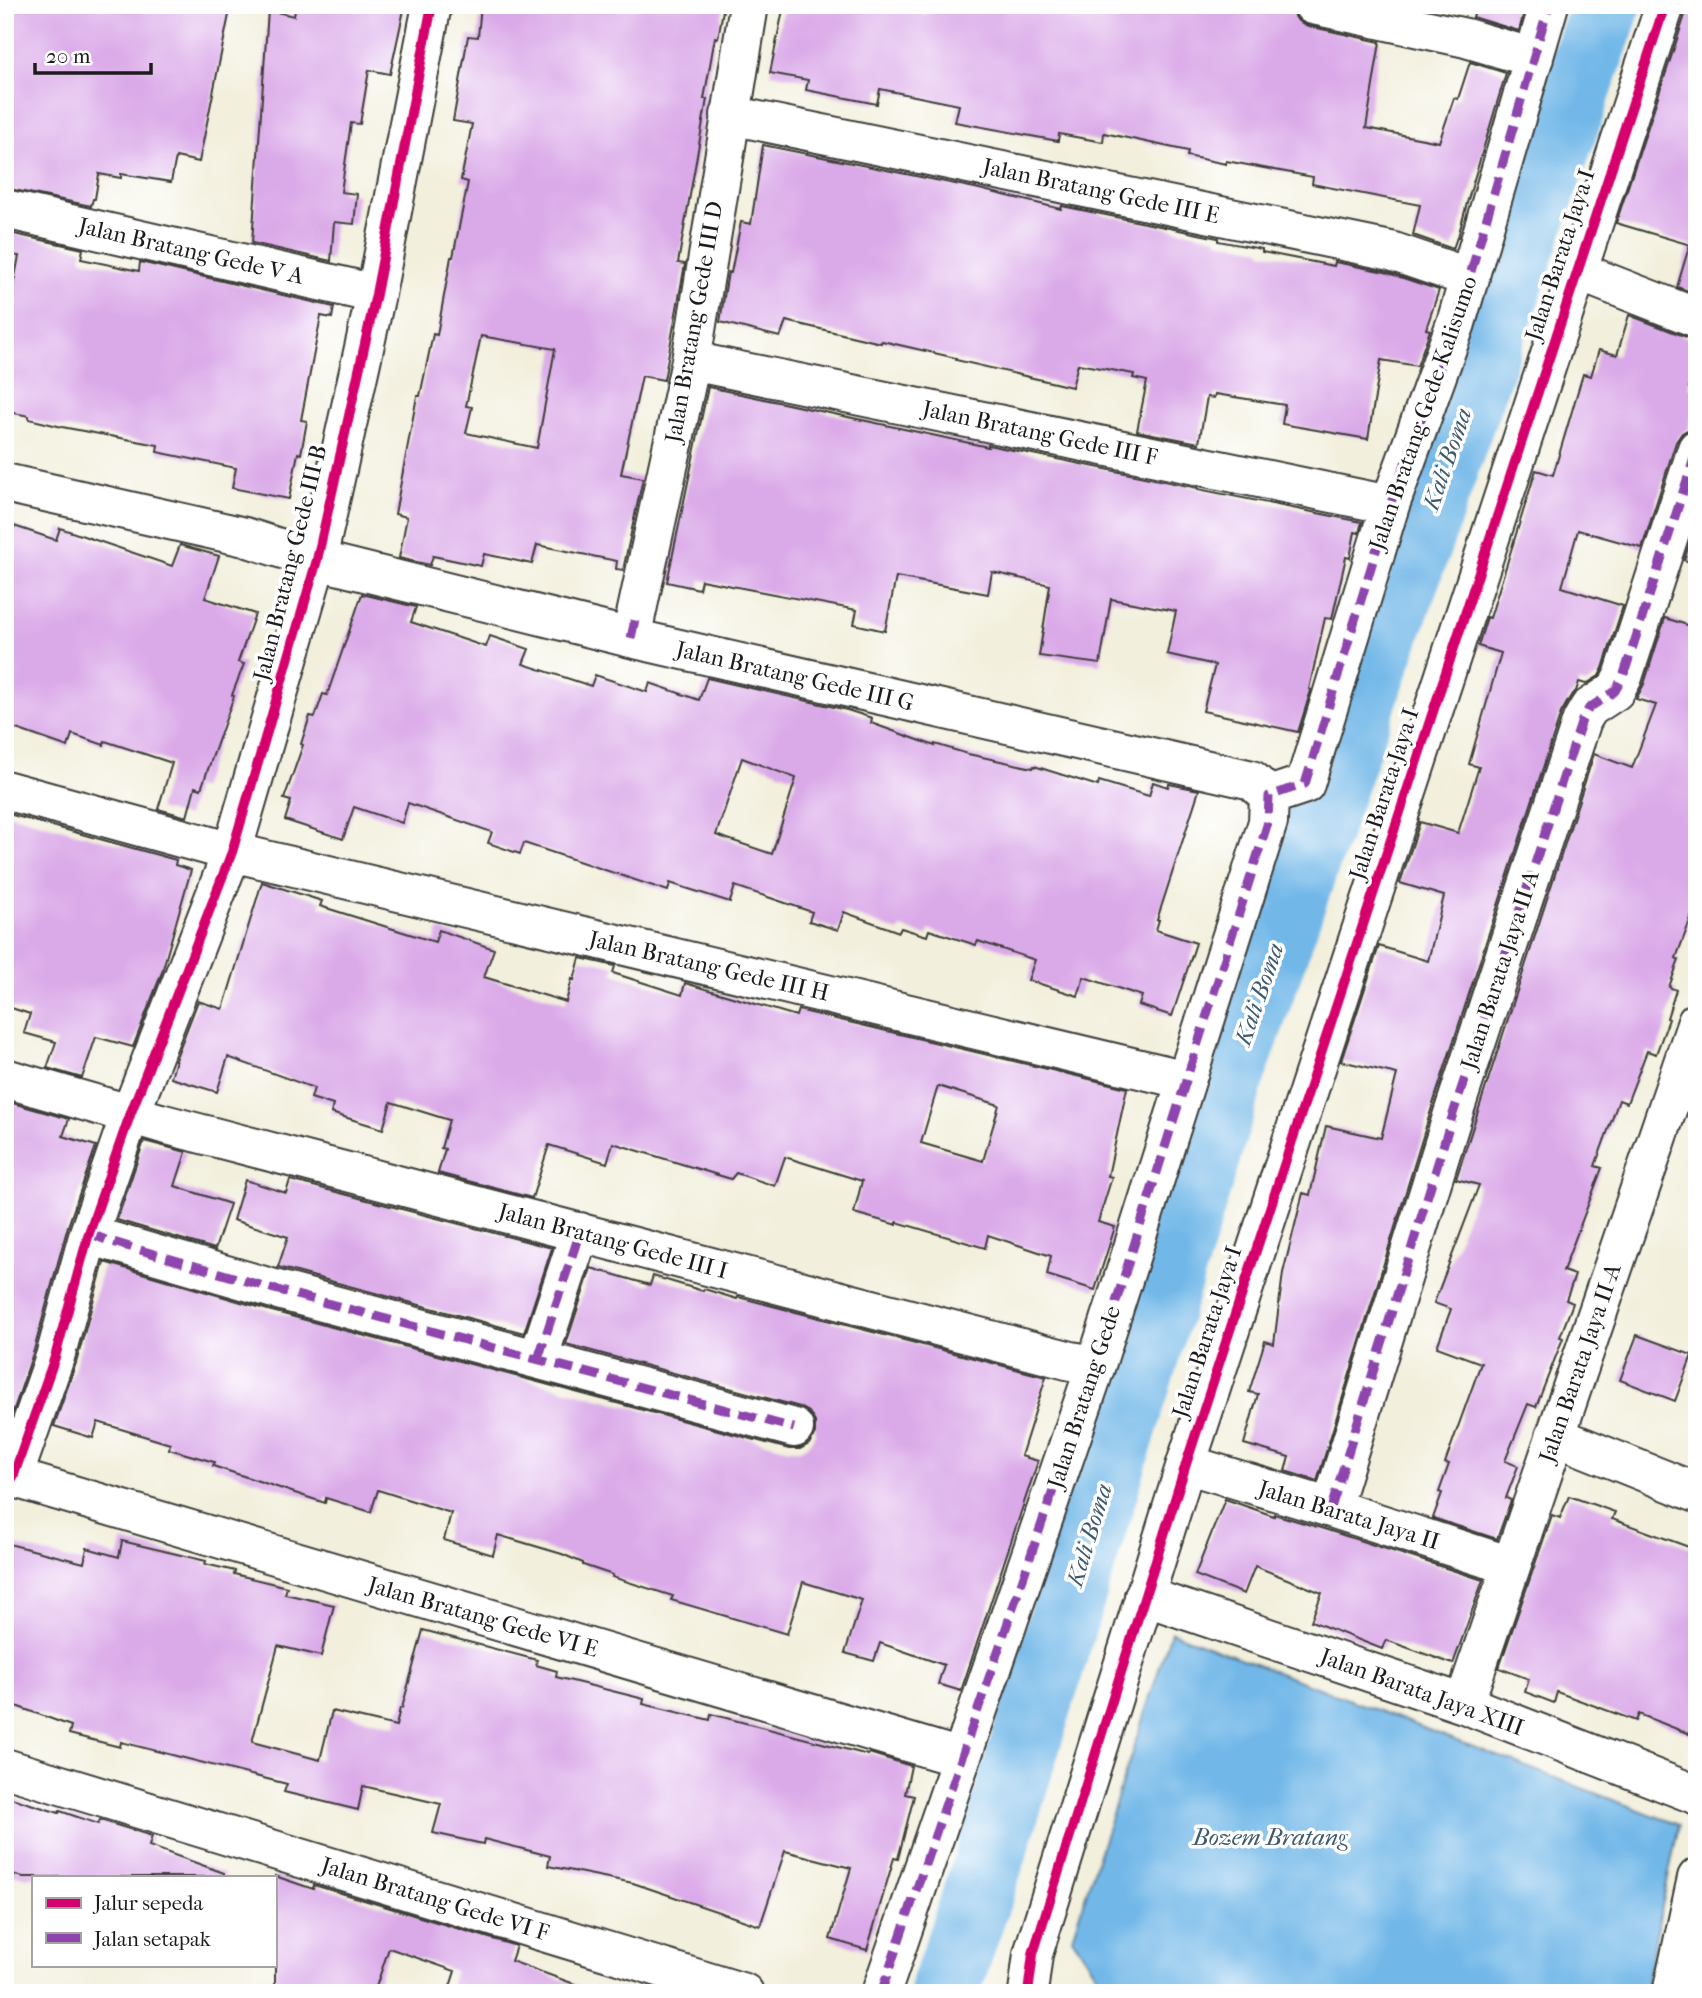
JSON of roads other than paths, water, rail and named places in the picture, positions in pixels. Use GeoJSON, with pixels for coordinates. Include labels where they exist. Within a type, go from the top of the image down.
{"type":"FeatureCollection","features":[{"type":"Feature","properties":{"kind":"street","name":"Jalan Bratang Gede III B"},"geometry":{"type":"LineString","coordinates":[[9,1476],[55,1357],[89,1233],[130,1115],[232,852],[317,560],[376,294],[432,5]]}},
{"type":"Feature","properties":{"kind":"street","name":"Jalan Bratang Gede III D"},"geometry":{"type":"LineString","coordinates":[[631,638],[691,361],[749,5]]}},
{"type":"Feature","properties":{"kind":"street"},"geometry":{"type":"LineString","coordinates":[[1313,5],[1466,38],[1534,58]]}},
{"type":"Feature","properties":{"kind":"street","name":"Jalan Bratang Gede Kalisumo"},"geometry":{"type":"LineString","coordinates":[[1269,796],[1305,784],[1390,505],[1457,323],[1549,5]]}},
{"type":"Feature","properties":{"kind":"street","name":"Jalan Barata Jaya I"},"geometry":{"type":"LineString","coordinates":[[1028,1993],[1032,1954],[1144,1595],[1665,5]]}},
{"type":"Feature","properties":{"kind":"street","name":"Jalan Bratang Gede III E"},"geometry":{"type":"LineString","coordinates":[[730,115],[1391,251],[1470,278]]}},
{"type":"Feature","properties":{"kind":"street","name":"Jalan Bratang Gede V A"},"geometry":{"type":"LineString","coordinates":[[5,209],[376,294]]}},
{"type":"Feature","properties":{"kind":"street"},"geometry":{"type":"LineString","coordinates":[[1577,271],[1697,318]]}},
{"type":"Feature","properties":{"kind":"street","name":"Jalan Bratang Gede III F"},"geometry":{"type":"LineString","coordinates":[[691,361],[1390,505]]}},
{"type":"Feature","properties":{"kind":"street","name":"Jalan Barata Jaya II A"},"geometry":{"type":"LineString","coordinates":[[1331,1508],[1453,1114],[1582,720],[1589,708],[1615,691],[1623,677],[1697,449]]}},
{"type":"Feature","properties":{"kind":"street","name":"Jalan Bratang Gede III G"},"geometry":{"type":"LineString","coordinates":[[5,483],[244,537],[317,560],[631,638],[1252,780],[1269,796]]}},
{"type":"Feature","properties":{"kind":"street","name":"Jalan Bratang Gede III H"},"geometry":{"type":"LineString","coordinates":[[5,790],[232,852],[1186,1080]]}},
{"type":"Feature","properties":{"kind":"street","name":"Jalan Bratang Gede"},"geometry":{"type":"LineString","coordinates":[[881,1993],[1096,1365],[1268,822],[1269,796]]}},
{"type":"Feature","properties":{"kind":"street","name":"Jalan Barata Jaya II-A"},"geometry":{"type":"LineString","coordinates":[[1464,1704],[1697,1022]]}},
{"type":"Feature","properties":{"kind":"street","name":"Jalan Bratang Gede III I"},"geometry":{"type":"LineString","coordinates":[[5,1078],[130,1115],[1071,1361],[1096,1365]]}},
{"type":"Feature","properties":{"kind":"street"},"geometry":{"type":"LineString","coordinates":[[538,1359],[580,1232]]}},
{"type":"Feature","properties":{"kind":"street"},"geometry":{"type":"LineString","coordinates":[[89,1233],[274,1289],[794,1429]]}},
{"type":"Feature","properties":{"kind":"street"},"geometry":{"type":"LineString","coordinates":[[1555,1436],[1696,1490]]}},
{"type":"Feature","properties":{"kind":"street","name":"Jalan Barata Jaya II"},"geometry":{"type":"LineString","coordinates":[[1186,1464],[1511,1566]]}},
{"type":"Feature","properties":{"kind":"street","name":"Jalan Bratang Gede VI E"},"geometry":{"type":"LineString","coordinates":[[9,1476],[961,1758]]}},
{"type":"Feature","properties":{"kind":"street","name":"Jalan Barata Jaya XIII"},"geometry":{"type":"LineString","coordinates":[[1144,1595],[1464,1704],[1697,1795]]}},
{"type":"Feature","properties":{"kind":"street","name":"Jalan Bratang Gede VI F"},"geometry":{"type":"LineString","coordinates":[[5,1768],[744,1993]]}},
{"type":"Feature","properties":{"kind":"street"},"geometry":{"type":"LineString","coordinates":[[1672,1993],[1697,1878]]}},
{"type":"Feature","properties":{"kind":"water","name":"Bozem Bratang"},"geometry":{"type":"Polygon","coordinates":[[[1171,1632],[1679,1825],[1644,1993],[1104,1993],[1105,1987],[1072,1937],[1171,1632]]]}},
{"type":"Feature","properties":{"kind":"waterway","name":"Kali Boma"},"geometry":{"type":"LineString","coordinates":[[944,1993],[994,1846],[1230,1075],[1606,5]]}}]}
